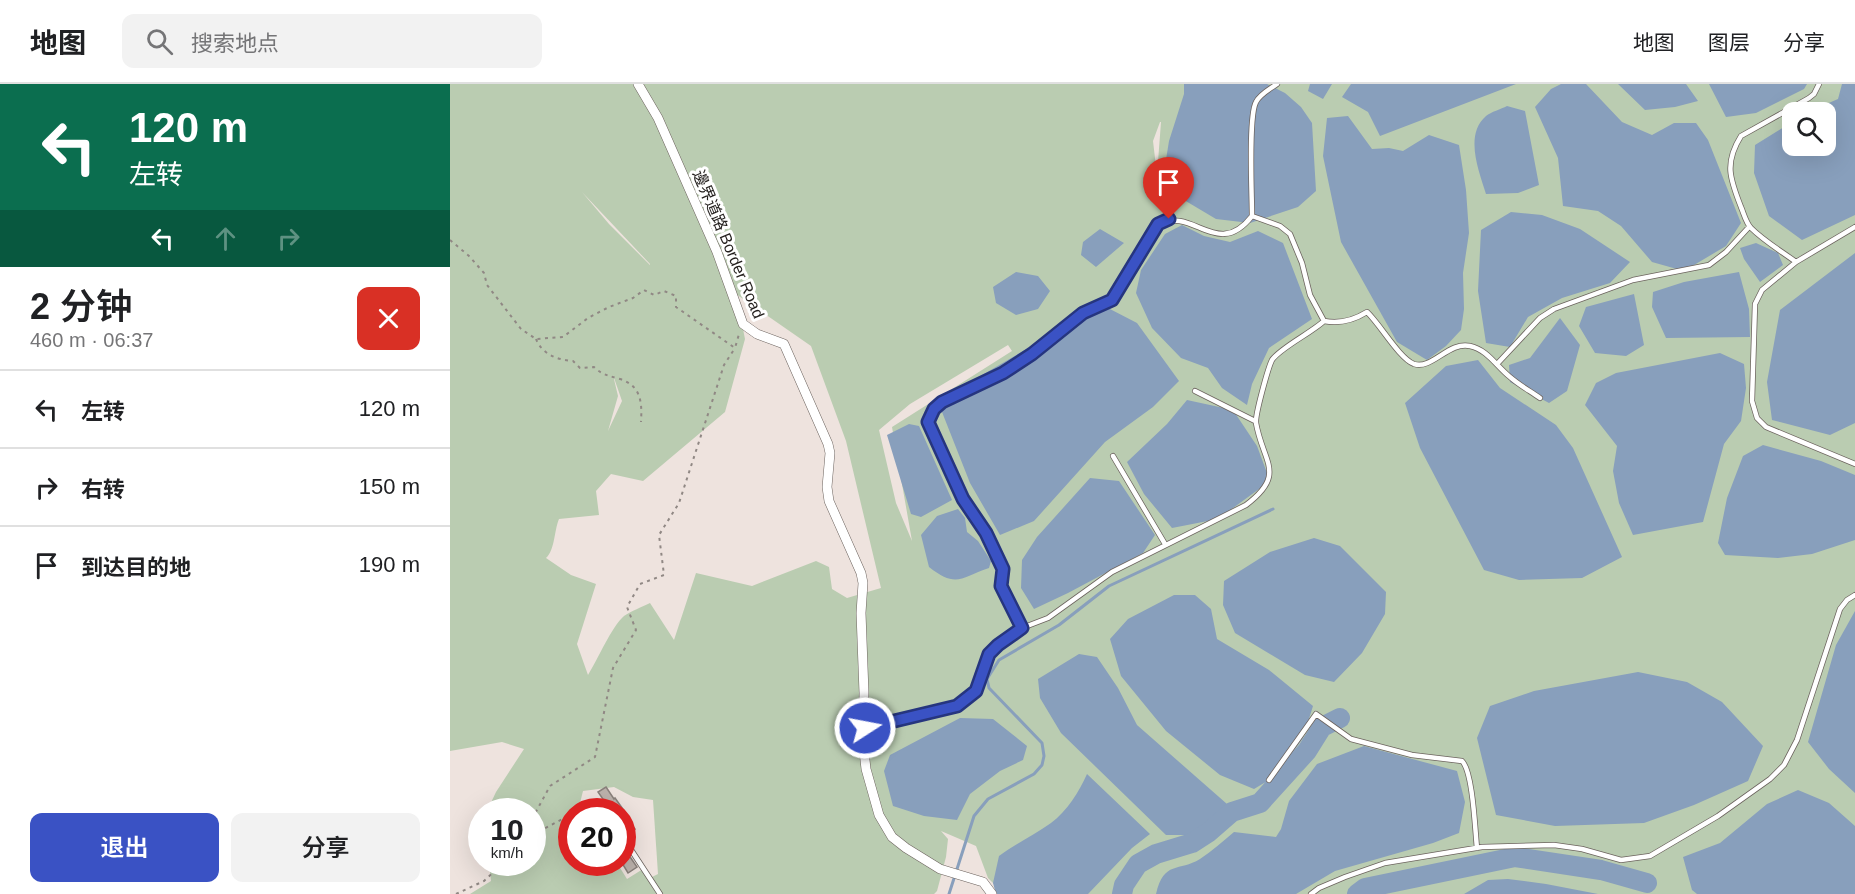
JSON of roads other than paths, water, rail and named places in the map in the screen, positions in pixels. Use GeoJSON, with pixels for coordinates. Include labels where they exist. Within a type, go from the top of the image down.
{"type":"FeatureCollection","features":[{"type":"Feature","properties":{"kind":"street","name":"邊界道路 Border Road"},"geometry":{"type":"LineString","coordinates":[[638,84],[658,118],[717,252],[743,324],[757,334],[784,344],[828,444],[830,453],[827,487],[829,501],[861,573],[863,583],[861,613],[865,728],[863,742],[866,770],[879,815],[892,837],[940,869],[978,880],[987,885],[992,894]]}},
{"type":"Feature","properties":{"kind":"lane"},"geometry":{"type":"LineString","coordinates":[[1022,628],[1001,586],[1003,569],[986,533],[963,499],[928,422],[934,409],[942,402],[1003,373],[1032,354],[1083,313],[1112,300],[1158,224],[1169,219],[1198,226],[1211,233],[1233,234],[1252,216],[1252,124],[1256,103],[1266,91],[1277,84]]}},
{"type":"Feature","properties":{"kind":"lane"},"geometry":{"type":"LineString","coordinates":[[1796,262],[1749,227],[1730,176],[1730,161],[1734,146],[1741,136],[1809,98],[1819,84]]}},
{"type":"Feature","properties":{"kind":"lane"},"geometry":{"type":"LineString","coordinates":[[1252,216],[1280,226],[1290,234],[1302,264],[1310,295],[1324,321],[1337,324],[1367,312],[1401,353],[1414,363],[1422,364],[1457,346],[1468,345],[1479,349],[1497,363],[1507,375],[1540,398]]}},
{"type":"Feature","properties":{"kind":"lane"},"geometry":{"type":"LineString","coordinates":[[1497,363],[1540,318],[1554,309],[1633,280],[1708,265],[1726,252],[1749,227]]}},
{"type":"Feature","properties":{"kind":"lane"},"geometry":{"type":"LineString","coordinates":[[1855,227],[1796,262],[1762,290],[1755,304],[1752,401],[1757,418],[1766,427],[1855,464]]}},
{"type":"Feature","properties":{"kind":"lane"},"geometry":{"type":"LineString","coordinates":[[865,728],[957,706],[976,691],[989,654],[1022,628],[1048,618],[1112,572],[1246,505],[1263,493],[1270,472],[1256,420],[1269,367],[1273,358],[1280,352],[1313,332],[1324,321]]}},
{"type":"Feature","properties":{"kind":"lane"},"geometry":{"type":"LineString","coordinates":[[1195,392],[1256,420]]}},
{"type":"Feature","properties":{"kind":"lane"},"geometry":{"type":"LineString","coordinates":[[1113,456],[1165,544]]}},
{"type":"Feature","properties":{"kind":"lane"},"geometry":{"type":"LineString","coordinates":[[1311,894],[1345,877],[1385,863],[1477,848],[1554,845],[1582,849],[1621,860],[1650,856],[1718,816],[1770,779],[1784,765],[1797,740],[1840,609],[1847,600],[1855,595]]}},
{"type":"Feature","properties":{"kind":"lane"},"geometry":{"type":"LineString","coordinates":[[1269,780],[1316,714],[1352,740],[1412,755],[1462,761],[1467,765],[1477,848]]}},
{"type":"Feature","properties":{"kind":"lane"},"geometry":{"type":"LineString","coordinates":[[636,857],[660,894]]}},
{"type":"Feature","properties":{"kind":"water"},"geometry":{"type":"Polygon","coordinates":[[[1184,84],[1267,84],[1285,93],[1301,107],[1312,123],[1316,191],[1298,207],[1250,223],[1216,219],[1179,197],[1164,172],[1169,141],[1184,94],[1184,84]]]}},
{"type":"Feature","properties":{"kind":"water"},"geometry":{"type":"Polygon","coordinates":[[[1310,84],[1332,84],[1323,99],[1308,91],[1310,84]]]}},
{"type":"Feature","properties":{"kind":"water"},"geometry":{"type":"Polygon","coordinates":[[[1351,84],[1516,84],[1380,136],[1368,112],[1342,97],[1351,84]]]}},
{"type":"Feature","properties":{"kind":"water"},"geometry":{"type":"Polygon","coordinates":[[[1561,84],[1586,84],[1622,122],[1652,135],[1674,123],[1696,123],[1708,140],[1741,223],[1726,246],[1684,271],[1652,262],[1621,226],[1598,211],[1563,206],[1558,158],[1535,107],[1551,89],[1561,84]]]}},
{"type":"Feature","properties":{"kind":"water"},"geometry":{"type":"Polygon","coordinates":[[[1618,84],[1686,84],[1698,101],[1675,107],[1645,110],[1618,84]]]}},
{"type":"Feature","properties":{"kind":"water"},"geometry":{"type":"Polygon","coordinates":[[[1709,84],[1807,84],[1804,89],[1756,113],[1726,117],[1709,84]]]}},
{"type":"Feature","properties":{"kind":"water"},"geometry":{"type":"Polygon","coordinates":[[[1842,84],[1855,84],[1855,215],[1802,240],[1769,216],[1754,173],[1755,145],[1782,128],[1782,156],[1836,156],[1836,102],[1831,102],[1838,99],[1842,84]]]}},
{"type":"Feature","properties":{"kind":"water"},"geometry":{"type":"Polygon","coordinates":[[[1507,106],[1525,111],[1539,185],[1518,193],[1486,194],[1475,154],[1476,133],[1479,124],[1486,116],[1507,106]]]}},
{"type":"Feature","properties":{"kind":"water"},"geometry":{"type":"Polygon","coordinates":[[[1348,116],[1372,149],[1389,148],[1403,151],[1429,135],[1459,145],[1466,190],[1469,233],[1463,273],[1464,309],[1461,330],[1446,346],[1427,360],[1397,342],[1341,242],[1323,156],[1327,118],[1348,116]]]}},
{"type":"Feature","properties":{"kind":"water"},"geometry":{"type":"Polygon","coordinates":[[[1511,212],[1542,215],[1580,229],[1630,262],[1610,283],[1562,298],[1528,317],[1510,347],[1486,343],[1478,291],[1481,230],[1511,212]]]}},
{"type":"Feature","properties":{"kind":"water"},"geometry":{"type":"Polygon","coordinates":[[[1182,225],[1204,236],[1230,242],[1258,231],[1283,243],[1312,319],[1269,348],[1252,384],[1247,405],[1222,388],[1208,368],[1181,358],[1152,328],[1136,293],[1141,270],[1165,234],[1182,225]]]}},
{"type":"Feature","properties":{"kind":"water"},"geometry":{"type":"Polygon","coordinates":[[[1100,229],[1124,243],[1096,267],[1081,255],[1083,242],[1100,229]]]}},
{"type":"Feature","properties":{"kind":"water"},"geometry":{"type":"Polygon","coordinates":[[[1756,243],[1778,253],[1783,265],[1760,282],[1744,259],[1740,248],[1756,243]]]}},
{"type":"Feature","properties":{"kind":"water"},"geometry":{"type":"Polygon","coordinates":[[[1855,253],[1855,423],[1830,435],[1772,420],[1767,382],[1780,310],[1855,253]]]}},
{"type":"Feature","properties":{"kind":"water"},"geometry":{"type":"Polygon","coordinates":[[[1016,272],[1038,276],[1050,291],[1038,309],[1016,315],[996,303],[993,287],[1016,272]]]}},
{"type":"Feature","properties":{"kind":"water"},"geometry":{"type":"Polygon","coordinates":[[[1739,272],[1749,309],[1750,337],[1666,338],[1652,307],[1653,292],[1684,282],[1739,272]]]}},
{"type":"Feature","properties":{"kind":"water"},"geometry":{"type":"Polygon","coordinates":[[[1634,294],[1644,345],[1626,356],[1595,353],[1579,326],[1586,307],[1634,294]]]}},
{"type":"Feature","properties":{"kind":"water"},"geometry":{"type":"Polygon","coordinates":[[[1108,308],[1137,323],[1179,381],[1153,407],[1105,442],[1034,521],[1000,535],[970,483],[942,412],[953,392],[1064,327],[1108,308]]]}},
{"type":"Feature","properties":{"kind":"water"},"geometry":{"type":"Polygon","coordinates":[[[1560,318],[1580,345],[1567,391],[1549,403],[1510,382],[1509,365],[1530,358],[1560,318]]]}},
{"type":"Feature","properties":{"kind":"water"},"geometry":{"type":"Polygon","coordinates":[[[1720,353],[1744,364],[1746,388],[1741,421],[1724,444],[1703,522],[1633,535],[1619,503],[1613,471],[1617,446],[1585,405],[1596,383],[1616,373],[1720,353]]]}},
{"type":"Feature","properties":{"kind":"water"},"geometry":{"type":"Polygon","coordinates":[[[1478,360],[1500,388],[1556,425],[1573,448],[1622,557],[1582,578],[1519,580],[1484,570],[1420,448],[1405,403],[1446,366],[1478,360]]]}},
{"type":"Feature","properties":{"kind":"water"},"geometry":{"type":"Polygon","coordinates":[[[1187,400],[1233,410],[1257,446],[1270,481],[1218,519],[1172,528],[1144,494],[1127,462],[1167,424],[1187,400]]]}},
{"type":"Feature","properties":{"kind":"water"},"geometry":{"type":"Polygon","coordinates":[[[909,424],[919,426],[952,500],[921,517],[911,514],[887,435],[909,424]]]}},
{"type":"Feature","properties":{"kind":"water"},"geometry":{"type":"Polygon","coordinates":[[[1763,445],[1821,461],[1855,475],[1855,540],[1812,554],[1778,558],[1725,555],[1718,543],[1727,498],[1743,456],[1763,445]]]}},
{"type":"Feature","properties":{"kind":"water"},"geometry":{"type":"Polygon","coordinates":[[[1090,478],[1119,481],[1155,535],[1143,553],[1034,609],[1021,588],[1022,560],[1037,537],[1090,478]]]}},
{"type":"Feature","properties":{"kind":"water"},"geometry":{"type":"Polygon","coordinates":[[[958,509],[965,518],[967,532],[978,541],[991,561],[989,568],[953,579],[938,574],[929,567],[921,535],[937,516],[958,509]]]}},
{"type":"Feature","properties":{"kind":"water"},"geometry":{"type":"Polygon","coordinates":[[[1314,538],[1340,546],[1386,592],[1385,614],[1362,653],[1334,682],[1305,675],[1235,633],[1223,605],[1224,581],[1270,552],[1314,538]]]}},
{"type":"Feature","properties":{"kind":"water"},"geometry":{"type":"Polygon","coordinates":[[[1174,595],[1195,595],[1211,609],[1217,639],[1269,670],[1313,706],[1303,738],[1276,776],[1254,789],[1220,775],[1166,731],[1121,676],[1110,639],[1128,619],[1174,595]]]}},
{"type":"Feature","properties":{"kind":"water"},"geometry":{"type":"Polygon","coordinates":[[[1855,611],[1855,793],[1829,769],[1808,742],[1836,645],[1855,611]]]}},
{"type":"Feature","properties":{"kind":"water"},"geometry":{"type":"Polygon","coordinates":[[[1079,654],[1097,657],[1118,688],[1137,725],[1227,804],[1195,835],[1166,835],[1061,733],[1040,698],[1038,679],[1079,654]]]}},
{"type":"Feature","properties":{"kind":"water"},"geometry":{"type":"Polygon","coordinates":[[[1638,672],[1687,682],[1722,702],[1763,746],[1748,781],[1694,805],[1644,823],[1555,826],[1496,815],[1477,738],[1490,706],[1534,691],[1638,672]]]}},
{"type":"Feature","properties":{"kind":"water"},"geometry":{"type":"Polygon","coordinates":[[[960,718],[993,719],[1027,746],[1023,760],[1000,771],[970,794],[957,820],[924,816],[893,806],[884,771],[890,755],[960,718]]]}},
{"type":"Feature","properties":{"kind":"water"},"geometry":{"type":"Polygon","coordinates":[[[1364,746],[1457,771],[1465,802],[1459,833],[1433,843],[1335,871],[1296,894],[1156,894],[1159,883],[1168,871],[1200,859],[1234,832],[1276,837],[1281,829],[1289,801],[1317,764],[1364,746]]]}},
{"type":"Feature","properties":{"kind":"water"},"geometry":{"type":"Polygon","coordinates":[[[1087,774],[1150,834],[1132,848],[1088,894],[996,894],[993,883],[999,856],[1057,818],[1072,801],[1087,774]]]}},
{"type":"Feature","properties":{"kind":"water"},"geometry":{"type":"Polygon","coordinates":[[[1798,790],[1829,803],[1855,826],[1855,894],[1697,894],[1692,890],[1683,857],[1720,843],[1767,804],[1798,790]]]}},
{"type":"Feature","properties":{"kind":"water"},"geometry":{"type":"Polygon","coordinates":[[[1508,879],[1598,894],[1464,894],[1488,880],[1508,879]]]}},
{"type":"Feature","properties":{"kind":"waterway"},"geometry":{"type":"LineString","coordinates":[[949,894],[974,816],[988,799],[1034,774],[1042,765],[1044,756],[1042,743],[989,688],[987,679],[999,660],[1059,625],[1109,586],[1273,509]]}},
{"type":"Feature","properties":{"kind":"waterway"},"geometry":{"type":"LineString","coordinates":[[1122,894],[1124,885],[1138,864],[1156,854],[1192,843],[1232,812],[1260,803],[1307,751],[1322,727],[1340,718]]}},
{"type":"Feature","properties":{"kind":"waterway"},"geometry":{"type":"LineString","coordinates":[[1357,894],[1365,888],[1515,857],[1601,870],[1647,883]]}}]}
